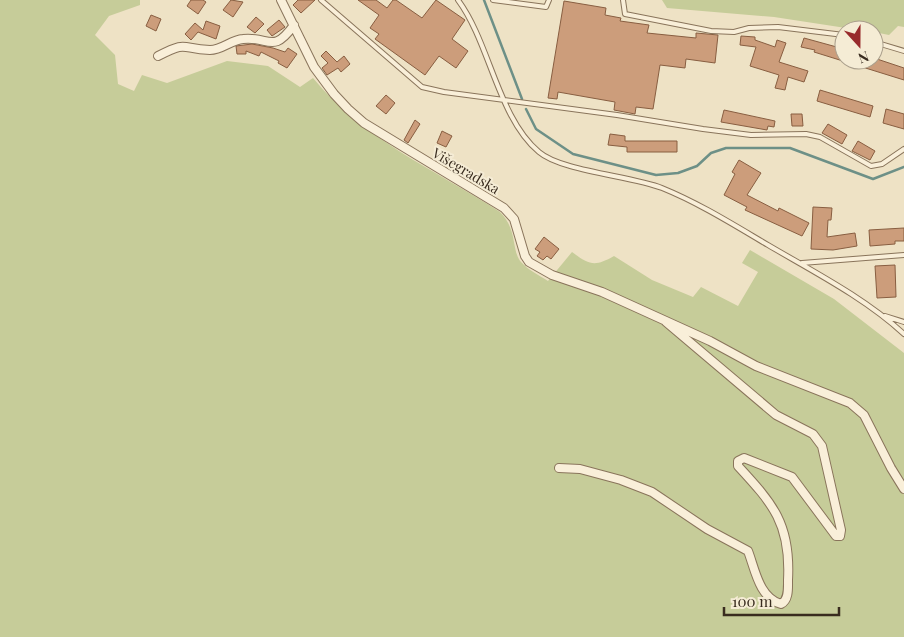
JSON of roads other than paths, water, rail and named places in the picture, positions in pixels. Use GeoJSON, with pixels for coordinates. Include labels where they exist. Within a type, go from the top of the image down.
{"type":"FeatureCollection","features":[{"type":"Feature","properties":{"kind":"street","name":"Višegradska"},"geometry":{"type":"LineString","coordinates":[[281,0],[314,66],[334,94],[348,109],[364,123],[504,208],[514,219],[522,249],[529,262],[552,275],[602,292],[666,322]]}},
{"type":"Feature","properties":{"kind":"street"},"geometry":{"type":"LineString","coordinates":[[158,56],[184,44],[210,50],[241,39],[252,38],[273,43],[280,40],[294,25]]}},
{"type":"Feature","properties":{"kind":"street"},"geometry":{"type":"LineString","coordinates":[[559,468],[580,469],[620,480],[652,492],[708,529],[748,551],[760,584],[768,598],[781,604],[787,596],[789,562],[779,518],[769,500],[738,466],[738,461],[744,458],[755,461],[792,477],[836,536],[840,536],[841,530],[822,446],[813,434],[776,415],[666,322]]}},
{"type":"Feature","properties":{"kind":"street"},"geometry":{"type":"LineString","coordinates":[[666,322],[789,381],[850,403],[864,415],[890,468],[904,489]]}},
{"type":"Feature","properties":{"kind":"lane"},"geometry":{"type":"LineString","coordinates":[[321,0],[422,87],[444,92],[751,135],[806,134],[820,137],[871,166],[882,164],[904,148]]}},
{"type":"Feature","properties":{"kind":"lane"},"geometry":{"type":"LineString","coordinates":[[458,0],[470,17],[505,100],[529,142],[541,154],[562,164],[663,188],[718,216],[800,264],[881,316],[904,334]]}},
{"type":"Feature","properties":{"kind":"lane"},"geometry":{"type":"LineString","coordinates":[[493,0],[546,7],[549,0]]}},
{"type":"Feature","properties":{"kind":"lane"},"geometry":{"type":"LineString","coordinates":[[623,0],[625,14],[701,30],[734,32],[778,26],[834,34]]}},
{"type":"Feature","properties":{"kind":"lane"},"geometry":{"type":"LineString","coordinates":[[884,45],[904,51]]}},
{"type":"Feature","properties":{"kind":"lane"},"geometry":{"type":"LineString","coordinates":[[800,264],[904,255]]}},
{"type":"Feature","properties":{"kind":"lane"},"geometry":{"type":"LineString","coordinates":[[881,316],[904,322]]}},
{"type":"Feature","properties":{"kind":"waterway"},"geometry":{"type":"LineString","coordinates":[[484,0],[522,99]]}},
{"type":"Feature","properties":{"kind":"waterway"},"geometry":{"type":"LineString","coordinates":[[526,109],[536,129],[573,154],[656,175],[678,173],[697,166],[711,153],[726,148],[790,148],[873,179],[904,167]]}}]}
